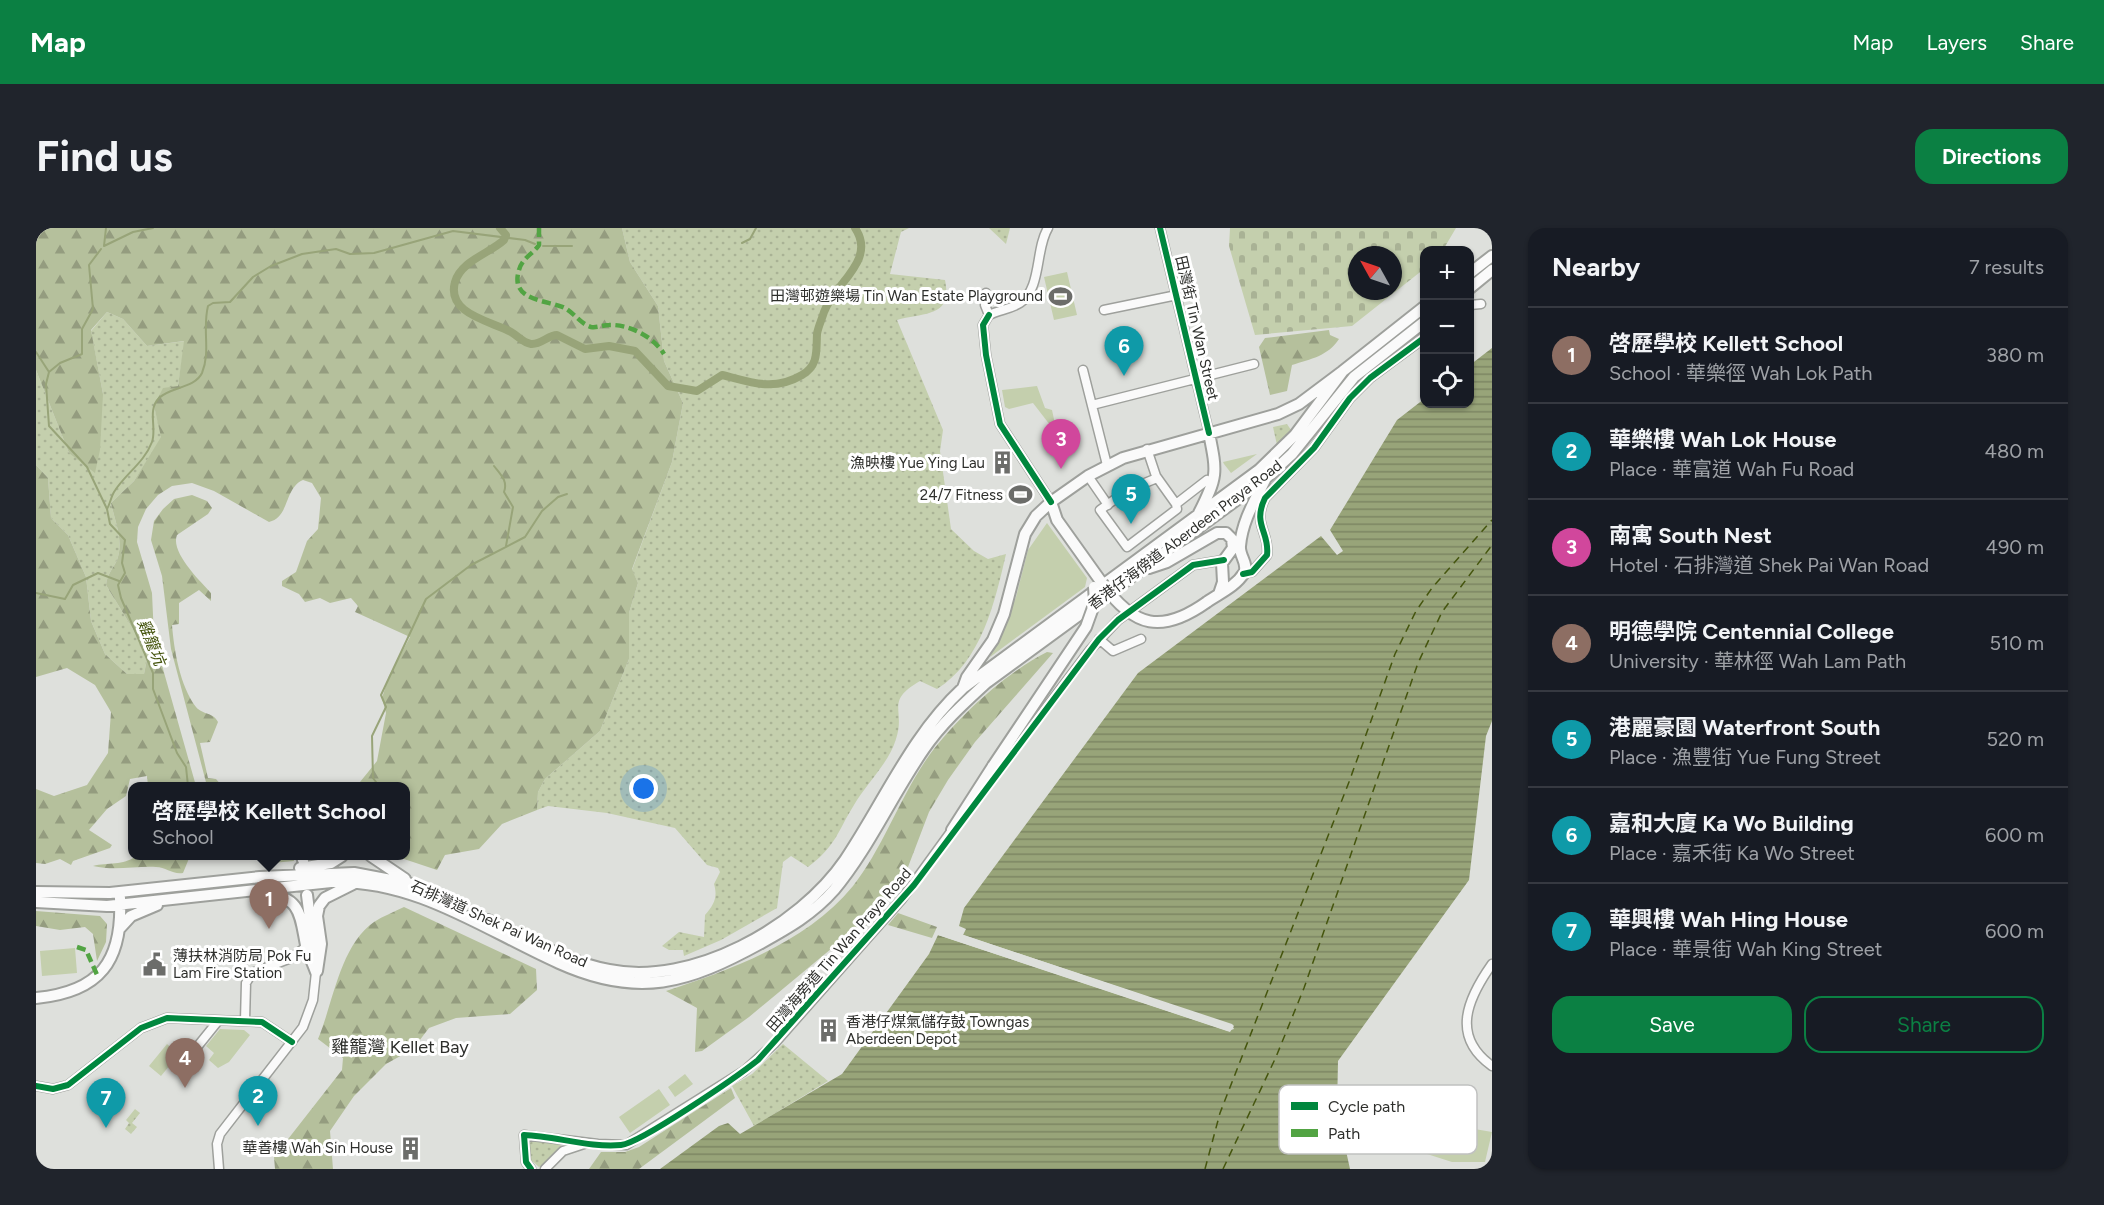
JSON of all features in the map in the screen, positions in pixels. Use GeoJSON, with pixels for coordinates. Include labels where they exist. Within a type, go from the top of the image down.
{"type":"FeatureCollection","features":[{"type":"Feature","properties":{"kind":"main road"},"geometry":{"type":"LineString","coordinates":[[1474,270],[1492,256]]}},
{"type":"Feature","properties":{"kind":"main road"},"geometry":{"type":"LineString","coordinates":[[1474,285],[1492,270]]}},
{"type":"Feature","properties":{"kind":"main road","name":"香港仔海傍道 Aberdeen Praya Road"},"geometry":{"type":"LineString","coordinates":[[963,688],[1272,459],[1295,435],[1343,371],[1420,311]]}},
{"type":"Feature","properties":{"kind":"main road","name":"香港仔海傍道 Aberdeen Praya Road"},"geometry":{"type":"LineString","coordinates":[[957,709],[986,683],[1265,479],[1292,454],[1354,377],[1420,326]]}},
{"type":"Feature","properties":{"kind":"main road","name":"石排灣道 Shek Pai Wan Road"},"geometry":{"type":"LineString","coordinates":[[36,892],[120,892],[260,877],[354,873],[412,884],[561,954],[597,967],[648,974],[695,965],[773,928],[816,895],[851,851],[916,743],[963,688],[967,677],[993,640],[1004,614],[1025,534],[1036,516],[1051,502],[1107,465],[1147,449],[1278,414],[1299,404],[1343,371]]}},
{"type":"Feature","properties":{"kind":"main road"},"geometry":{"type":"LineString","coordinates":[[1199,513],[1211,492],[1216,475],[1209,433]]}},
{"type":"Feature","properties":{"kind":"main road"},"geometry":{"type":"LineString","coordinates":[[1233,566],[1246,519],[1265,479]]}},
{"type":"Feature","properties":{"kind":"main road"},"geometry":{"type":"LineString","coordinates":[[1051,502],[1057,520],[1102,583],[1125,611],[1145,622],[1178,620],[1232,586],[1232,540],[1226,533],[1219,533],[1167,562],[1143,570]]}},
{"type":"Feature","properties":{"kind":"main road"},"geometry":{"type":"LineString","coordinates":[[952,830],[1086,627],[1095,602],[1091,568]]}},
{"type":"Feature","properties":{"kind":"main road","name":"石排灣道 Shek Pai Wan Road"},"geometry":{"type":"LineString","coordinates":[[164,902],[331,882],[354,883],[398,890],[437,903],[558,963],[594,976],[612,981],[645,983],[688,978],[734,958],[796,924],[825,901],[852,866],[925,747],[957,709]]}},
{"type":"Feature","properties":{"kind":"main road"},"geometry":{"type":"LineString","coordinates":[[260,877],[331,863],[335,860]]}},
{"type":"Feature","properties":{"kind":"main road"},"geometry":{"type":"LineString","coordinates":[[378,860],[412,884]]}},
{"type":"Feature","properties":{"kind":"main road"},"geometry":{"type":"LineString","coordinates":[[316,972],[321,944],[317,916],[320,906],[325,898],[354,883]]}},
{"type":"Feature","properties":{"kind":"main road"},"geometry":{"type":"LineString","coordinates":[[252,891],[276,895],[291,901],[299,911],[306,947],[316,972]]}},
{"type":"Feature","properties":{"kind":"main road"},"geometry":{"type":"LineString","coordinates":[[36,998],[78,990],[98,976],[114,954],[120,928],[120,892]]}},
{"type":"Feature","properties":{"kind":"main road"},"geometry":{"type":"LineString","coordinates":[[307,895],[316,972]]}},
{"type":"Feature","properties":{"kind":"main road"},"geometry":{"type":"LineString","coordinates":[[36,902],[121,905],[164,902]]}},
{"type":"Feature","properties":{"kind":"main road"},"geometry":{"type":"LineString","coordinates":[[120,928],[135,914],[164,902]]}},
{"type":"Feature","properties":{"kind":"street"},"geometry":{"type":"LineString","coordinates":[[1048,228],[1042,240],[1032,286],[1027,296],[1015,306],[989,315],[983,325],[986,355],[999,424],[1051,502]]}},
{"type":"Feature","properties":{"kind":"street","name":"田灣街 Tin Wan Street"},"geometry":{"type":"LineString","coordinates":[[1160,228],[1209,433]]}},
{"type":"Feature","properties":{"kind":"street"},"geometry":{"type":"LineString","coordinates":[[986,293],[985,305],[989,315]]}},
{"type":"Feature","properties":{"kind":"street"},"geometry":{"type":"LineString","coordinates":[[1104,310],[1177,295]]}},
{"type":"Feature","properties":{"kind":"street"},"geometry":{"type":"LineString","coordinates":[[1474,305],[1481,304]]}},
{"type":"Feature","properties":{"kind":"street"},"geometry":{"type":"LineString","coordinates":[[1233,566],[1257,566],[1268,552],[1259,521],[1264,498],[1314,448],[1350,398],[1370,378],[1420,342]]}},
{"type":"Feature","properties":{"kind":"street"},"geometry":{"type":"LineString","coordinates":[[1092,405],[1254,364]]}},
{"type":"Feature","properties":{"kind":"street"},"geometry":{"type":"LineString","coordinates":[[1083,370],[1107,465]]}},
{"type":"Feature","properties":{"kind":"street"},"geometry":{"type":"LineString","coordinates":[[1088,476],[1127,547],[1177,509],[1176,504],[1157,478],[1147,449]]}},
{"type":"Feature","properties":{"kind":"street"},"geometry":{"type":"LineString","coordinates":[[1104,508],[1128,490],[1157,478]]}},
{"type":"Feature","properties":{"kind":"street"},"geometry":{"type":"LineString","coordinates":[[1176,504],[1207,480]]}},
{"type":"Feature","properties":{"kind":"street","name":"田灣海旁道 Tin Wan Praya Road"},"geometry":{"type":"LineString","coordinates":[[531,1169],[526,1162],[524,1135],[618,1146],[633,1141],[728,1082],[758,1060],[914,885],[952,830],[1099,639],[1118,621],[1193,565],[1211,561],[1233,566]]}},
{"type":"Feature","properties":{"kind":"street"},"geometry":{"type":"LineString","coordinates":[[1099,639],[1113,651],[1141,639]]}},
{"type":"Feature","properties":{"kind":"street"},"geometry":{"type":"LineString","coordinates":[[244,1021],[246,983],[252,973],[291,958],[306,947]]}},
{"type":"Feature","properties":{"kind":"street"},"geometry":{"type":"LineString","coordinates":[[1492,964],[1473,993],[1467,1020],[1474,1048],[1492,1066]]}},
{"type":"Feature","properties":{"kind":"street"},"geometry":{"type":"LineString","coordinates":[[219,1169],[217,1144],[222,1129],[292,1042],[311,1009],[316,972]]}},
{"type":"Feature","properties":{"kind":"street"},"geometry":{"type":"LineString","coordinates":[[36,1086],[53,1089],[68,1085],[153,1021],[167,1018],[218,1022],[244,1021],[269,1025],[292,1042]]}},
{"type":"Feature","properties":{"kind":"street"},"geometry":{"type":"LineString","coordinates":[[193,1052],[218,1022]]}},
{"type":"Feature","properties":{"kind":"street","name":"田灣海旁道 Tin Wan Praya Road"},"geometry":{"type":"LineString","coordinates":[[545,1169],[563,1150],[591,1144]]}},
{"type":"Feature","properties":{"kind":"green space"},"geometry":{"type":"Polygon","coordinates":[[[36,228],[622,228],[630,262],[658,306],[664,361],[683,403],[672,462],[632,569],[638,583],[629,613],[629,659],[600,731],[545,779],[538,792],[537,810],[502,824],[479,849],[445,855],[437,870],[407,860],[410,860],[410,782],[360,782],[377,761],[386,713],[382,698],[389,676],[410,637],[355,612],[358,606],[351,598],[330,603],[320,598],[305,602],[299,594],[282,586],[282,581],[296,572],[307,541],[318,529],[321,498],[312,483],[303,480],[297,484],[284,509],[276,519],[269,522],[214,491],[192,483],[172,486],[158,495],[146,509],[138,527],[137,542],[152,593],[154,637],[195,782],[148,782],[147,776],[130,779],[126,796],[107,809],[89,830],[112,845],[110,848],[73,861],[71,865],[60,859],[45,864],[36,863],[36,789],[54,796],[87,785],[108,753],[111,712],[95,685],[67,668],[36,677],[36,465],[48,478],[51,518],[68,535],[86,577],[91,621],[105,654],[127,674],[144,674],[148,654],[106,585],[117,560],[120,546],[111,503],[134,481],[161,437],[154,406],[163,388],[178,386],[184,341],[147,346],[123,319],[107,312],[91,330],[103,394],[100,450],[95,473],[69,453],[36,370],[36,228]]]}},
{"type":"Feature","properties":{"kind":"green space"},"geometry":{"type":"Polygon","coordinates":[[[622,228],[909,228],[901,232],[890,274],[945,280],[945,301],[940,307],[926,314],[897,320],[943,430],[940,451],[951,529],[974,551],[988,559],[1006,554],[991,610],[976,646],[965,663],[937,689],[920,681],[902,695],[899,701],[898,729],[893,748],[859,797],[831,845],[808,867],[791,856],[783,862],[777,908],[721,940],[684,956],[683,950],[669,950],[662,946],[679,932],[704,937],[705,915],[714,901],[716,893],[714,884],[720,872],[718,868],[707,865],[675,828],[607,813],[548,806],[537,810],[538,792],[545,779],[600,731],[629,659],[629,613],[638,583],[632,570],[672,462],[683,403],[664,361],[658,306],[630,262],[622,228]]]}},
{"type":"Feature","properties":{"kind":"green space"},"geometry":{"type":"Polygon","coordinates":[[[989,228],[1010,228],[1006,244],[989,228]]]}},
{"type":"Feature","properties":{"kind":"green space"},"geometry":{"type":"Polygon","coordinates":[[[1230,228],[1456,228],[1445,246],[1420,246],[1420,272],[1402,286],[1402,246],[1348,246],[1348,300],[1385,300],[1352,326],[1255,335],[1229,246],[1230,228]]]}},
{"type":"Feature","properties":{"kind":"green space","name":"田灣邨遊樂場 Tin Wan Estate Playground"},"geometry":{"type":"Polygon","coordinates":[[[1067,272],[1077,315],[1054,320],[1044,277],[1067,272]]]}},
{"type":"Feature","properties":{"kind":"green space"},"geometry":{"type":"Polygon","coordinates":[[[107,312],[123,319],[147,346],[185,341],[178,386],[154,406],[162,437],[134,481],[111,503],[120,546],[117,560],[106,585],[148,654],[144,674],[127,674],[105,654],[91,621],[86,577],[68,535],[51,518],[48,478],[36,465],[36,370],[69,453],[103,394],[91,331],[107,312]]]}},
{"type":"Feature","properties":{"kind":"green space"},"geometry":{"type":"Polygon","coordinates":[[[1329,330],[1330,335],[1339,339],[1335,345],[1318,356],[1292,365],[1287,391],[1270,395],[1259,347],[1265,338],[1329,330]]]}},
{"type":"Feature","properties":{"kind":"green space"},"geometry":{"type":"Polygon","coordinates":[[[1037,386],[1045,408],[1052,410],[1055,424],[1050,425],[1033,403],[1009,409],[1005,407],[1002,390],[1037,386]]]}},
{"type":"Feature","properties":{"kind":"green space"},"geometry":{"type":"Polygon","coordinates":[[[1287,424],[1291,430],[1277,445],[1273,427],[1287,424]]]}},
{"type":"Feature","properties":{"kind":"green space"},"geometry":{"type":"Polygon","coordinates":[[[1257,454],[1231,473],[1223,462],[1257,454]]]}},
{"type":"Feature","properties":{"kind":"green space"},"geometry":{"type":"Polygon","coordinates":[[[192,495],[207,501],[212,508],[208,514],[177,535],[176,542],[187,566],[211,593],[211,601],[199,590],[179,603],[179,624],[172,625],[176,656],[190,698],[199,710],[218,722],[210,742],[200,743],[208,778],[216,779],[219,782],[206,782],[171,649],[162,576],[151,540],[154,521],[174,499],[192,495]]]}},
{"type":"Feature","properties":{"kind":"green space"},"geometry":{"type":"Polygon","coordinates":[[[1047,523],[1087,578],[1085,587],[990,657],[1016,597],[1028,550],[1047,523]]]}},
{"type":"Feature","properties":{"kind":"green space"},"geometry":{"type":"Polygon","coordinates":[[[1047,652],[1053,653],[975,742],[948,780],[929,812],[900,888],[885,906],[869,924],[849,934],[749,1017],[702,1051],[695,1052],[697,1008],[666,991],[717,973],[767,951],[814,923],[835,906],[863,872],[917,775],[937,745],[965,714],[997,685],[1047,652]]]}},
{"type":"Feature","properties":{"kind":"green space"},"geometry":{"type":"Polygon","coordinates":[[[128,860],[188,860],[183,873],[156,867],[93,866],[128,860]]]}},
{"type":"Feature","properties":{"kind":"green space"},"geometry":{"type":"Polygon","coordinates":[[[271,860],[294,861],[272,863],[271,860]]]}},
{"type":"Feature","properties":{"kind":"green space"},"geometry":{"type":"Polygon","coordinates":[[[404,907],[536,969],[537,990],[510,1014],[456,1018],[429,1028],[413,1049],[386,1064],[354,1096],[330,1131],[333,1169],[275,1169],[274,1157],[342,1070],[343,1058],[318,1039],[345,960],[362,932],[377,920],[404,907]]]}},
{"type":"Feature","properties":{"kind":"green space"},"geometry":{"type":"Polygon","coordinates":[[[36,911],[100,916],[107,924],[106,942],[97,961],[93,934],[85,927],[60,930],[36,926],[36,911]]]}},
{"type":"Feature","properties":{"kind":"green space"},"geometry":{"type":"Polygon","coordinates":[[[898,913],[937,927],[932,938],[888,925],[898,913]]]}},
{"type":"Feature","properties":{"kind":"green space"},"geometry":{"type":"Polygon","coordinates":[[[75,948],[77,973],[42,976],[40,951],[75,948]]]}},
{"type":"Feature","properties":{"kind":"green space"},"geometry":{"type":"Polygon","coordinates":[[[220,1029],[244,1030],[250,1035],[229,1062],[218,1068],[209,1060],[214,1053],[206,1046],[220,1029]]]}},
{"type":"Feature","properties":{"kind":"green space"},"geometry":{"type":"Polygon","coordinates":[[[167,1044],[179,1054],[161,1076],[149,1066],[167,1044]]]}},
{"type":"Feature","properties":{"kind":"green space"},"geometry":{"type":"Polygon","coordinates":[[[783,1044],[828,1081],[754,1126],[732,1086],[752,1074],[783,1044]]]}},
{"type":"Feature","properties":{"kind":"green space"},"geometry":{"type":"Polygon","coordinates":[[[685,1074],[693,1084],[675,1097],[668,1087],[685,1074]]]}},
{"type":"Feature","properties":{"kind":"green space"},"geometry":{"type":"Polygon","coordinates":[[[731,1088],[735,1098],[639,1169],[589,1169],[601,1152],[625,1152],[639,1147],[731,1088]]]}},
{"type":"Feature","properties":{"kind":"green space"},"geometry":{"type":"Polygon","coordinates":[[[659,1089],[670,1105],[630,1133],[619,1117],[659,1089]]]}},
{"type":"Feature","properties":{"kind":"green space"},"geometry":{"type":"Polygon","coordinates":[[[135,1109],[140,1113],[132,1123],[137,1127],[131,1134],[125,1129],[129,1123],[126,1120],[135,1109]]]}},
{"type":"Feature","properties":{"kind":"green space"},"geometry":{"type":"Polygon","coordinates":[[[1477,1129],[1492,1132],[1485,1162],[1452,1162],[1427,1154],[1477,1154],[1477,1129]]]}},
{"type":"Feature","properties":{"kind":"green space"},"geometry":{"type":"Polygon","coordinates":[[[532,1140],[563,1143],[545,1164],[539,1167],[531,1160],[529,1144],[532,1140]]]}},
{"type":"Feature","properties":{"kind":"shaded area"},"geometry":{"type":"Polygon","coordinates":[[[1492,348],[1492,721],[1486,736],[1469,880],[1338,1061],[1338,1085],[1279,1085],[1279,1154],[1347,1154],[1350,1169],[660,1169],[719,1126],[728,1123],[740,1134],[842,1074],[929,954],[938,935],[1230,1032],[1234,1026],[1232,1024],[963,935],[966,929],[959,926],[964,908],[1138,673],[1321,536],[1337,555],[1343,551],[1330,530],[1397,420],[1420,402],[1420,408],[1474,408],[1474,362],[1492,348]]]}},
{"type":"Feature","properties":{"kind":"pier"},"geometry":{"type":"Polygon","coordinates":[[[939,932],[1231,1028],[962,938],[961,934],[1232,1025],[1234,1029],[1228,1031],[938,935],[939,932]]]}},
{"type":"Feature","properties":{"kind":"waterway"},"geometry":{"type":"LineString","coordinates":[[104,246],[106,228]]}},
{"type":"Feature","properties":{"kind":"waterway"},"geometry":{"type":"LineString","coordinates":[[104,246],[133,232],[153,228]]}},
{"type":"Feature","properties":{"kind":"waterway"},"geometry":{"type":"LineString","coordinates":[[500,228],[506,235],[504,240],[469,263],[458,275],[454,293],[463,309],[511,332],[528,343],[535,344],[557,335],[585,349],[609,346],[635,351],[668,386],[697,391],[722,375],[752,383],[772,384],[791,380],[802,375],[811,367],[816,357],[817,334],[824,312],[829,301],[858,261],[861,251],[860,240],[855,228]]}},
{"type":"Feature","properties":{"kind":"waterway"},"geometry":{"type":"LineString","coordinates":[[742,243],[750,239],[756,228]]}},
{"type":"Feature","properties":{"kind":"waterway"},"geometry":{"type":"LineString","coordinates":[[107,509],[114,492],[149,449],[154,431],[155,403],[164,394],[194,382],[202,373],[206,357],[208,306],[213,303],[230,302],[253,277],[271,266],[302,254],[336,249],[350,254],[374,253],[453,231],[525,240],[535,244]]}},
{"type":"Feature","properties":{"kind":"waterway"},"geometry":{"type":"LineString","coordinates":[[543,246],[572,246]]}},
{"type":"Feature","properties":{"kind":"waterway"},"geometry":{"type":"LineString","coordinates":[[49,372],[60,363],[82,354],[82,329],[93,309],[89,265],[101,249]]}},
{"type":"Feature","properties":{"kind":"waterway"},"geometry":{"type":"LineString","coordinates":[[36,352],[49,372]]}},
{"type":"Feature","properties":{"kind":"waterway","name":"雞籠坑"},"geometry":{"type":"LineString","coordinates":[[49,372],[46,384],[49,426],[87,467],[107,509],[110,524],[125,540],[122,563],[125,573],[118,585],[121,598],[153,673],[153,689],[177,753],[186,767],[188,782]]}},
{"type":"Feature","properties":{"kind":"waterway"},"geometry":{"type":"LineString","coordinates":[[494,466],[503,478],[504,492],[513,507],[506,546]]}},
{"type":"Feature","properties":{"kind":"waterway"},"geometry":{"type":"LineString","coordinates":[[376,782],[373,778],[372,736],[386,707],[381,695],[426,599],[471,565],[525,537],[542,511],[558,497],[567,494]]}},
{"type":"Feature","properties":{"kind":"waterway"},"geometry":{"type":"LineString","coordinates":[[36,593],[65,599],[73,585],[98,573],[119,581]]}},
{"type":"Feature","properties":{"kind":"ferry route"},"geometry":{"type":"LineString","coordinates":[[1205,1169],[1220,1113],[1349,782],[1395,654],[1416,611],[1432,588],[1492,520]]}},
{"type":"Feature","properties":{"kind":"ferry route"},"geometry":{"type":"LineString","coordinates":[[1223,1169],[1276,1057],[1304,988],[1418,663],[1442,612],[1492,545]]}},
{"type":"Feature","properties":{"kind":"marked path"},"geometry":{"type":"LineString","coordinates":[[539,228],[539,245],[523,262],[519,270],[517,280],[525,294],[565,308],[591,327],[617,325],[633,329],[654,342],[664,354]]}},
{"type":"Feature","properties":{"kind":"marked path"},"geometry":{"type":"LineString","coordinates":[[77,947],[86,950],[98,977]]}},
{"type":"Feature","properties":{"kind":"cycle path"},"geometry":{"type":"LineString","coordinates":[[1160,228],[1209,433]]}},
{"type":"Feature","properties":{"kind":"cycle path"},"geometry":{"type":"LineString","coordinates":[[989,315],[983,325],[986,355],[1000,424],[1051,502]]}},
{"type":"Feature","properties":{"kind":"cycle path"},"geometry":{"type":"LineString","coordinates":[[1243,574],[1252,572],[1267,555],[1260,515],[1265,498],[1314,448],[1350,398],[1370,378],[1420,341]]}},
{"type":"Feature","properties":{"kind":"cycle path"},"geometry":{"type":"LineString","coordinates":[[531,1169],[526,1162],[524,1135],[597,1145],[621,1145],[668,1121],[758,1060],[914,885],[1099,639],[1118,620],[1193,565],[1224,560]]}},
{"type":"Feature","properties":{"kind":"cycle path"},"geometry":{"type":"LineString","coordinates":[[36,1086],[53,1089],[68,1085],[141,1028],[167,1018],[262,1022],[292,1042]]}},
{"type":"Feature","properties":{"kind":"place","name":"田灣邨遊樂場 Tin Wan Estate Playground"},"geometry":{"type":"Point","coordinates":[1061,296]}},
{"type":"Feature","properties":{"kind":"place","name":"嘉和大廈 Ka Wo Building"},"geometry":{"type":"Point","coordinates":[1124,376]}},
{"type":"Feature","properties":{"kind":"place","name":"漁映樓 Yue Ying Lau"},"geometry":{"type":"Point","coordinates":[1003,463]}},
{"type":"Feature","properties":{"kind":"place","name":"南寓 South Nest"},"geometry":{"type":"Point","coordinates":[1061,469]}},
{"type":"Feature","properties":{"kind":"place","name":"24/7 Fitness"},"geometry":{"type":"Point","coordinates":[1021,495]}},
{"type":"Feature","properties":{"kind":"place","name":"港麗豪園 Waterfront South"},"geometry":{"type":"Point","coordinates":[1131,524]}},
{"type":"Feature","properties":{"kind":"place","name":"啓歷學校 Kellett School"},"geometry":{"type":"Point","coordinates":[269,929]}},
{"type":"Feature","properties":{"kind":"place","name":"薄扶林消防局 Pok Fu Lam Fire Station"},"geometry":{"type":"Point","coordinates":[155,965]}},
{"type":"Feature","properties":{"kind":"place","name":"香港仔煤氣儲存鼓 Towngas Aberdeen Depot"},"geometry":{"type":"Point","coordinates":[828,1031]}},
{"type":"Feature","properties":{"kind":"place","name":"明德學院 Centennial College"},"geometry":{"type":"Point","coordinates":[185,1088]}},
{"type":"Feature","properties":{"kind":"place","name":"華樂樓 Wah Lok House"},"geometry":{"type":"Point","coordinates":[258,1126]}},
{"type":"Feature","properties":{"kind":"place","name":"華興樓 Wah Hing House"},"geometry":{"type":"Point","coordinates":[106,1128]}},
{"type":"Feature","properties":{"kind":"place","name":"華善樓 Wah Sin House"},"geometry":{"type":"Point","coordinates":[411,1148]}},
{"type":"Feature","properties":{"kind":"district","name":"雞籠灣 Kellet Bay"},"geometry":{"type":"Point","coordinates":[400,1047]}}]}
